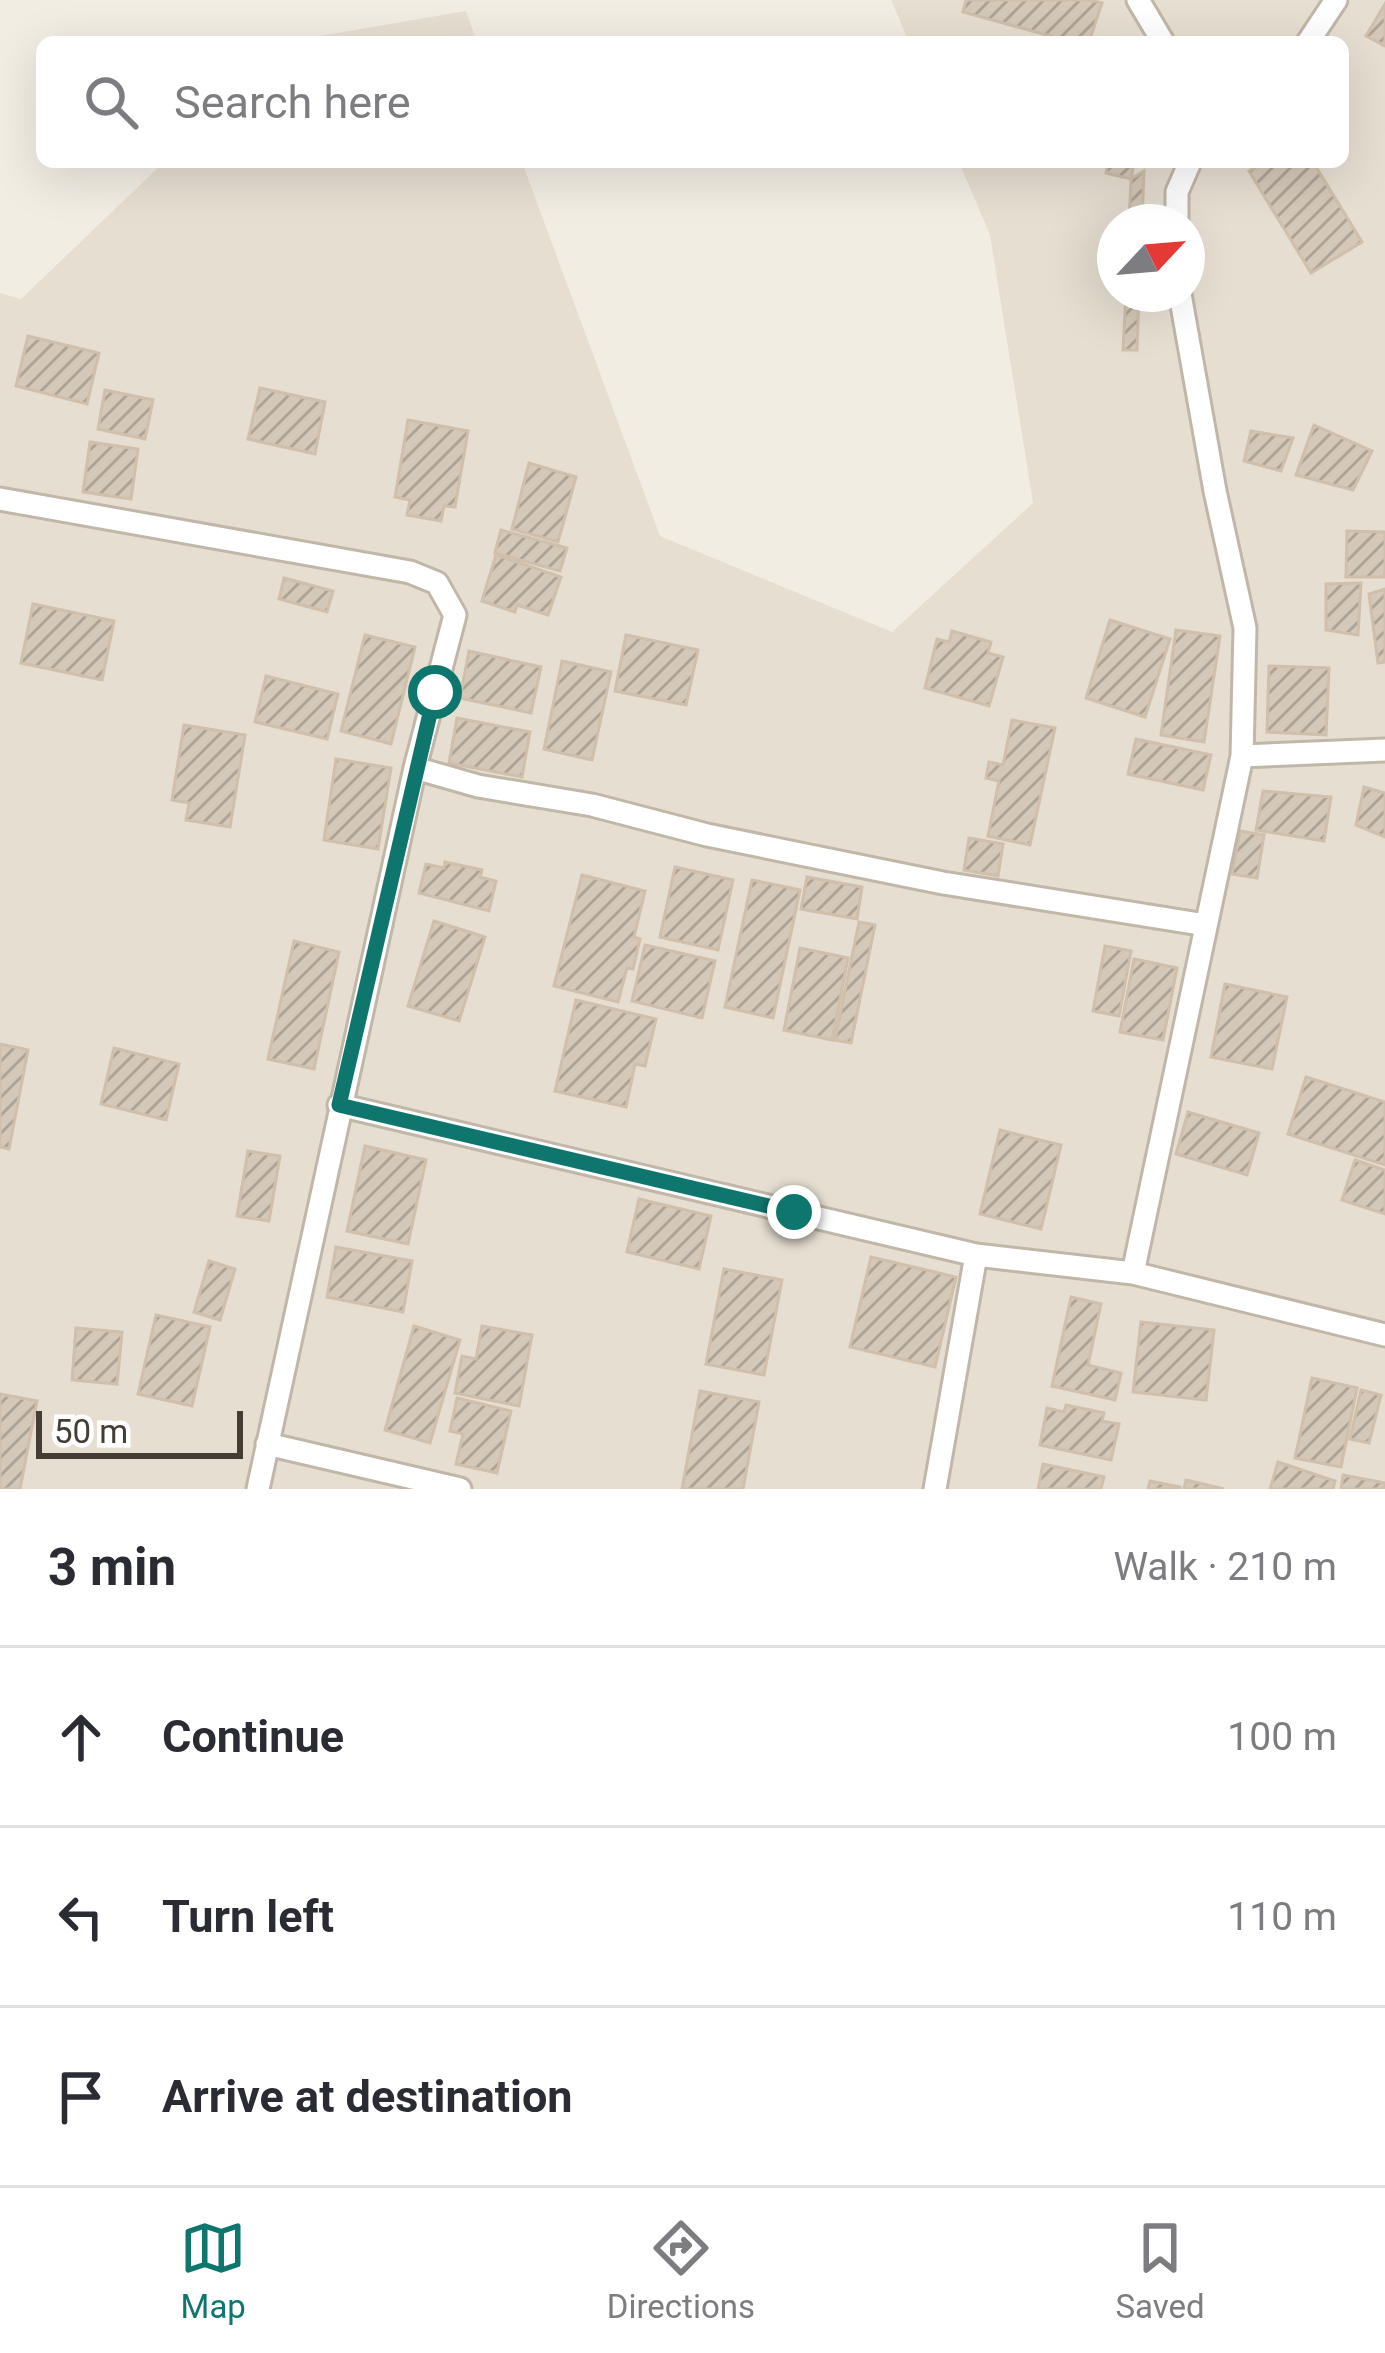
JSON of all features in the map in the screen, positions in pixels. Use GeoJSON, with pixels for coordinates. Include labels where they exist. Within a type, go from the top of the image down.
{"type":"FeatureCollection","features":[{"type":"Feature","properties":{"kind":"street"},"geometry":{"type":"LineString","coordinates":[[1138,0],[1159,36]]}},
{"type":"Feature","properties":{"kind":"street"},"geometry":{"type":"LineString","coordinates":[[1311,36],[1336,0]]}},
{"type":"Feature","properties":{"kind":"street"},"geometry":{"type":"LineString","coordinates":[[1177,204],[1187,168]]}},
{"type":"Feature","properties":{"kind":"street"},"geometry":{"type":"LineString","coordinates":[[1133,1273],[1242,756],[1245,628],[1183,312]]}},
{"type":"Feature","properties":{"kind":"street"},"geometry":{"type":"LineString","coordinates":[[0,500],[382,565],[437,583],[455,615],[415,768],[339,1105],[258,1489]]}},
{"type":"Feature","properties":{"kind":"street"},"geometry":{"type":"LineString","coordinates":[[1242,756],[1385,750]]}},
{"type":"Feature","properties":{"kind":"street"},"geometry":{"type":"LineString","coordinates":[[415,768],[478,786],[592,806],[707,835],[944,883],[1206,926]]}},
{"type":"Feature","properties":{"kind":"street"},"geometry":{"type":"LineString","coordinates":[[339,1105],[976,1255],[1133,1273],[1385,1335]]}},
{"type":"Feature","properties":{"kind":"street"},"geometry":{"type":"LineString","coordinates":[[935,1489],[976,1255]]}},
{"type":"Feature","properties":{"kind":"street"},"geometry":{"type":"LineString","coordinates":[[267,1444],[460,1489]]}},
{"type":"Feature","properties":{"kind":"shaded area"},"geometry":{"type":"Polygon","coordinates":[[[891,0],[1385,0],[1385,1489],[0,1489],[0,293],[21,299],[158,168],[524,168],[660,536],[892,632],[1033,503],[990,235],[962,168],[1349,168],[1349,36],[906,36],[891,0]]]}},
{"type":"Feature","properties":{"kind":"shaded area"},"geometry":{"type":"Polygon","coordinates":[[[466,11],[475,36],[319,36],[466,11]]]}},
{"type":"Feature","properties":{"kind":"building"},"geometry":{"type":"Polygon","coordinates":[[[966,0],[1102,3],[1091,36],[1050,36],[963,12],[966,0]]]}},
{"type":"Feature","properties":{"kind":"building"},"geometry":{"type":"Polygon","coordinates":[[[1385,4],[1385,46],[1366,36],[1385,4]]]}},
{"type":"Feature","properties":{"kind":"building"},"geometry":{"type":"Polygon","coordinates":[[[1107,168],[1133,168],[1131,179],[1106,173],[1107,168]]]}},
{"type":"Feature","properties":{"kind":"building"},"geometry":{"type":"Polygon","coordinates":[[[1317,168],[1362,242],[1311,273],[1249,171],[1317,168]]]}},
{"type":"Feature","properties":{"kind":"building"},"geometry":{"type":"Polygon","coordinates":[[[1144,171],[1143,204],[1130,204],[1131,179],[1144,171]]]}},
{"type":"Feature","properties":{"kind":"building"},"geometry":{"type":"Polygon","coordinates":[[[1125,312],[1138,312],[1137,350],[1123,350],[1125,312]]]}},
{"type":"Feature","properties":{"kind":"building"},"geometry":{"type":"Polygon","coordinates":[[[28,336],[99,353],[87,404],[16,386],[28,336]]]}},
{"type":"Feature","properties":{"kind":"building"},"geometry":{"type":"Polygon","coordinates":[[[260,388],[325,402],[315,454],[248,439],[260,388]]]}},
{"type":"Feature","properties":{"kind":"building"},"geometry":{"type":"Polygon","coordinates":[[[105,390],[153,400],[145,439],[98,429],[105,390]]]}},
{"type":"Feature","properties":{"kind":"building"},"geometry":{"type":"Polygon","coordinates":[[[408,420],[468,431],[455,507],[444,506],[441,521],[407,515],[410,500],[395,497],[408,420]]]}},
{"type":"Feature","properties":{"kind":"building"},"geometry":{"type":"Polygon","coordinates":[[[1314,425],[1372,451],[1353,490],[1296,475],[1314,425]]]}},
{"type":"Feature","properties":{"kind":"building"},"geometry":{"type":"Polygon","coordinates":[[[1251,431],[1293,438],[1281,471],[1244,461],[1251,431]]]}},
{"type":"Feature","properties":{"kind":"building"},"geometry":{"type":"Polygon","coordinates":[[[90,442],[138,449],[131,499],[83,492],[90,442]]]}},
{"type":"Feature","properties":{"kind":"building"},"geometry":{"type":"Polygon","coordinates":[[[529,463],[576,477],[558,542],[512,529],[529,463]]]}},
{"type":"Feature","properties":{"kind":"building"},"geometry":{"type":"Polygon","coordinates":[[[501,530],[567,548],[560,571],[495,553],[501,530]]]}},
{"type":"Feature","properties":{"kind":"building"},"geometry":{"type":"Polygon","coordinates":[[[1347,531],[1385,532],[1385,577],[1346,577],[1347,531]]]}},
{"type":"Feature","properties":{"kind":"building"},"geometry":{"type":"Polygon","coordinates":[[[496,555],[561,577],[548,615],[517,605],[515,612],[482,601],[496,555]]]}},
{"type":"Feature","properties":{"kind":"building"},"geometry":{"type":"Polygon","coordinates":[[[284,578],[333,591],[327,612],[279,599],[284,578]]]}},
{"type":"Feature","properties":{"kind":"building"},"geometry":{"type":"Polygon","coordinates":[[[1361,583],[1358,635],[1326,630],[1326,584],[1361,583]]]}},
{"type":"Feature","properties":{"kind":"building"},"geometry":{"type":"Polygon","coordinates":[[[1385,589],[1385,662],[1378,663],[1369,594],[1385,589]]]}},
{"type":"Feature","properties":{"kind":"building"},"geometry":{"type":"Polygon","coordinates":[[[33,604],[114,621],[102,680],[21,663],[33,604]]]}},
{"type":"Feature","properties":{"kind":"building"},"geometry":{"type":"Polygon","coordinates":[[[1110,620],[1170,639],[1145,717],[1086,698],[1110,620]]]}},
{"type":"Feature","properties":{"kind":"building"},"geometry":{"type":"Polygon","coordinates":[[[1176,630],[1220,636],[1204,742],[1161,735],[1176,630]]]}},
{"type":"Feature","properties":{"kind":"building"},"geometry":{"type":"Polygon","coordinates":[[[952,631],[991,642],[988,653],[1003,657],[989,706],[925,688],[937,639],[949,642],[952,631]]]}},
{"type":"Feature","properties":{"kind":"building"},"geometry":{"type":"Polygon","coordinates":[[[365,635],[415,647],[391,744],[341,731],[365,635]]]}},
{"type":"Feature","properties":{"kind":"building"},"geometry":{"type":"Polygon","coordinates":[[[626,635],[698,650],[686,705],[615,691],[626,635]]]}},
{"type":"Feature","properties":{"kind":"building"},"geometry":{"type":"Polygon","coordinates":[[[469,651],[541,667],[531,713],[460,698],[469,651]]]}},
{"type":"Feature","properties":{"kind":"building"},"geometry":{"type":"Polygon","coordinates":[[[562,661],[611,672],[592,760],[544,749],[562,661]]]}},
{"type":"Feature","properties":{"kind":"building"},"geometry":{"type":"Polygon","coordinates":[[[1269,666],[1329,668],[1326,735],[1267,732],[1269,666]]]}},
{"type":"Feature","properties":{"kind":"building"},"geometry":{"type":"Polygon","coordinates":[[[266,676],[338,694],[327,739],[255,722],[266,676]]]}},
{"type":"Feature","properties":{"kind":"building"},"geometry":{"type":"Polygon","coordinates":[[[457,718],[530,732],[522,777],[449,763],[457,718]]]}},
{"type":"Feature","properties":{"kind":"building"},"geometry":{"type":"Polygon","coordinates":[[[1012,720],[1055,728],[1030,845],[988,836],[999,781],[986,778],[989,762],[1003,765],[1012,720]]]}},
{"type":"Feature","properties":{"kind":"building"},"geometry":{"type":"Polygon","coordinates":[[[184,725],[245,735],[230,827],[186,820],[189,803],[172,800],[184,725]]]}},
{"type":"Feature","properties":{"kind":"building"},"geometry":{"type":"Polygon","coordinates":[[[1136,739],[1211,755],[1203,790],[1128,774],[1136,739]]]}},
{"type":"Feature","properties":{"kind":"building"},"geometry":{"type":"Polygon","coordinates":[[[336,759],[391,768],[378,849],[324,840],[336,759]]]}},
{"type":"Feature","properties":{"kind":"building"},"geometry":{"type":"Polygon","coordinates":[[[1364,787],[1385,793],[1385,837],[1356,825],[1364,787]]]}},
{"type":"Feature","properties":{"kind":"building"},"geometry":{"type":"Polygon","coordinates":[[[1263,791],[1331,797],[1324,841],[1256,830],[1263,791]]]}},
{"type":"Feature","properties":{"kind":"building"},"geometry":{"type":"Polygon","coordinates":[[[1240,831],[1264,835],[1257,878],[1232,874],[1240,831]]]}},
{"type":"Feature","properties":{"kind":"building"},"geometry":{"type":"Polygon","coordinates":[[[969,838],[1003,844],[998,876],[964,870],[969,838]]]}},
{"type":"Feature","properties":{"kind":"building"},"geometry":{"type":"Polygon","coordinates":[[[445,862],[482,870],[480,877],[496,881],[489,911],[419,893],[426,864],[444,868],[445,862]]]}},
{"type":"Feature","properties":{"kind":"building"},"geometry":{"type":"Polygon","coordinates":[[[675,867],[733,880],[718,950],[660,937],[675,867]]]}},
{"type":"Feature","properties":{"kind":"building"},"geometry":{"type":"Polygon","coordinates":[[[582,875],[645,891],[634,937],[640,939],[633,969],[627,968],[618,1002],[554,986],[582,875]]]}},
{"type":"Feature","properties":{"kind":"building"},"geometry":{"type":"Polygon","coordinates":[[[807,877],[862,887],[857,919],[801,909],[807,877]]]}},
{"type":"Feature","properties":{"kind":"building"},"geometry":{"type":"Polygon","coordinates":[[[752,880],[800,890],[773,1018],[725,1007],[752,880]]]}},
{"type":"Feature","properties":{"kind":"building"},"geometry":{"type":"Polygon","coordinates":[[[434,921],[485,937],[459,1021],[408,1006],[434,921]]]}},
{"type":"Feature","properties":{"kind":"building"},"geometry":{"type":"Polygon","coordinates":[[[859,922],[875,925],[851,1043],[835,1040],[859,922]]]}},
{"type":"Feature","properties":{"kind":"building"},"geometry":{"type":"Polygon","coordinates":[[[294,941],[339,952],[314,1069],[268,1059],[294,941]]]}},
{"type":"Feature","properties":{"kind":"building"},"geometry":{"type":"Polygon","coordinates":[[[645,945],[715,961],[702,1018],[632,1001],[645,945]]]}},
{"type":"Feature","properties":{"kind":"building"},"geometry":{"type":"Polygon","coordinates":[[[1105,946],[1131,951],[1119,1016],[1093,1011],[1105,946]]]}},
{"type":"Feature","properties":{"kind":"building"},"geometry":{"type":"Polygon","coordinates":[[[800,948],[848,958],[832,1040],[784,1030],[800,948]]]}},
{"type":"Feature","properties":{"kind":"building"},"geometry":{"type":"Polygon","coordinates":[[[1134,959],[1177,968],[1163,1040],[1120,1032],[1134,959]]]}},
{"type":"Feature","properties":{"kind":"building"},"geometry":{"type":"Polygon","coordinates":[[[1225,984],[1287,997],[1272,1069],[1211,1057],[1225,984]]]}},
{"type":"Feature","properties":{"kind":"building"},"geometry":{"type":"Polygon","coordinates":[[[576,1000],[656,1019],[645,1066],[635,1064],[626,1107],[555,1091],[576,1000]]]}},
{"type":"Feature","properties":{"kind":"building"},"geometry":{"type":"Polygon","coordinates":[[[0,1044],[28,1050],[9,1149],[0,1147],[0,1044]]]}},
{"type":"Feature","properties":{"kind":"building"},"geometry":{"type":"Polygon","coordinates":[[[114,1048],[179,1064],[166,1120],[101,1104],[114,1048]]]}},
{"type":"Feature","properties":{"kind":"building"},"geometry":{"type":"Polygon","coordinates":[[[1306,1077],[1385,1102],[1385,1165],[1288,1134],[1306,1077]]]}},
{"type":"Feature","properties":{"kind":"building"},"geometry":{"type":"Polygon","coordinates":[[[1188,1112],[1259,1133],[1247,1175],[1176,1154],[1188,1112]]]}},
{"type":"Feature","properties":{"kind":"building"},"geometry":{"type":"Polygon","coordinates":[[[1000,1130],[1061,1145],[1041,1229],[980,1214],[1000,1130]]]}},
{"type":"Feature","properties":{"kind":"building"},"geometry":{"type":"Polygon","coordinates":[[[365,1146],[426,1160],[408,1244],[347,1231],[365,1146]]]}},
{"type":"Feature","properties":{"kind":"building"},"geometry":{"type":"Polygon","coordinates":[[[248,1151],[280,1156],[269,1221],[237,1216],[248,1151]]]}},
{"type":"Feature","properties":{"kind":"building"},"geometry":{"type":"Polygon","coordinates":[[[1355,1160],[1385,1170],[1385,1214],[1342,1200],[1355,1160]]]}},
{"type":"Feature","properties":{"kind":"building"},"geometry":{"type":"Polygon","coordinates":[[[639,1199],[711,1216],[699,1269],[627,1252],[639,1199]]]}},
{"type":"Feature","properties":{"kind":"building"},"geometry":{"type":"Polygon","coordinates":[[[336,1247],[412,1261],[403,1312],[327,1297],[336,1247]]]}},
{"type":"Feature","properties":{"kind":"building"},"geometry":{"type":"Polygon","coordinates":[[[871,1257],[956,1277],[935,1367],[850,1347],[871,1257]]]}},
{"type":"Feature","properties":{"kind":"building"},"geometry":{"type":"Polygon","coordinates":[[[209,1261],[235,1269],[220,1320],[194,1312],[209,1261]]]}},
{"type":"Feature","properties":{"kind":"building"},"geometry":{"type":"Polygon","coordinates":[[[724,1269],[782,1280],[764,1375],[706,1364],[724,1269]]]}},
{"type":"Feature","properties":{"kind":"building"},"geometry":{"type":"Polygon","coordinates":[[[1071,1297],[1101,1304],[1088,1365],[1121,1373],[1115,1400],[1052,1386],[1071,1297]]]}},
{"type":"Feature","properties":{"kind":"building"},"geometry":{"type":"Polygon","coordinates":[[[156,1315],[210,1327],[192,1406],[138,1394],[156,1315]]]}},
{"type":"Feature","properties":{"kind":"building"},"geometry":{"type":"Polygon","coordinates":[[[1141,1322],[1214,1330],[1206,1400],[1133,1392],[1141,1322]]]}},
{"type":"Feature","properties":{"kind":"building"},"geometry":{"type":"Polygon","coordinates":[[[414,1326],[460,1340],[430,1443],[385,1430],[414,1326]]]}},
{"type":"Feature","properties":{"kind":"building"},"geometry":{"type":"Polygon","coordinates":[[[482,1326],[532,1335],[519,1406],[455,1393],[462,1356],[476,1359],[482,1326]]]}},
{"type":"Feature","properties":{"kind":"building"},"geometry":{"type":"Polygon","coordinates":[[[76,1328],[122,1332],[117,1384],[72,1380],[76,1328]]]}},
{"type":"Feature","properties":{"kind":"building"},"geometry":{"type":"Polygon","coordinates":[[[1312,1378],[1357,1388],[1341,1467],[1295,1458],[1312,1378]]]}},
{"type":"Feature","properties":{"kind":"building"},"geometry":{"type":"Polygon","coordinates":[[[1361,1390],[1381,1395],[1369,1443],[1350,1439],[1361,1390]]]}},
{"type":"Feature","properties":{"kind":"building"},"geometry":{"type":"Polygon","coordinates":[[[700,1391],[759,1402],[743,1489],[682,1489],[700,1391]]]}},
{"type":"Feature","properties":{"kind":"building"},"geometry":{"type":"Polygon","coordinates":[[[0,1394],[37,1401],[20,1489],[0,1489],[0,1394]]]}},
{"type":"Feature","properties":{"kind":"building"},"geometry":{"type":"Polygon","coordinates":[[[457,1398],[511,1411],[497,1473],[456,1464],[463,1434],[450,1431],[457,1398]]]}},
{"type":"Feature","properties":{"kind":"building"},"geometry":{"type":"Polygon","coordinates":[[[1066,1405],[1104,1413],[1102,1421],[1119,1424],[1111,1460],[1040,1445],[1047,1408],[1064,1412],[1066,1405]]]}},
{"type":"Feature","properties":{"kind":"building"},"geometry":{"type":"Polygon","coordinates":[[[1278,1462],[1335,1481],[1333,1489],[1270,1489],[1278,1462]]]}},
{"type":"Feature","properties":{"kind":"building"},"geometry":{"type":"Polygon","coordinates":[[[1043,1464],[1104,1477],[1101,1489],[1038,1489],[1043,1464]]]}},
{"type":"Feature","properties":{"kind":"building"},"geometry":{"type":"Polygon","coordinates":[[[1343,1475],[1385,1483],[1385,1489],[1341,1489],[1343,1475]]]}},
{"type":"Feature","properties":{"kind":"building"},"geometry":{"type":"Polygon","coordinates":[[[1186,1480],[1224,1489],[1184,1489],[1186,1480]]]}},
{"type":"Feature","properties":{"kind":"building"},"geometry":{"type":"Polygon","coordinates":[[[1150,1481],[1180,1487],[1180,1489],[1148,1489],[1150,1481]]]}},
{"type":"Feature","properties":{"kind":"route"},"geometry":{"type":"LineString","coordinates":[[435,692],[339,1105],[794,1212]]}}]}
